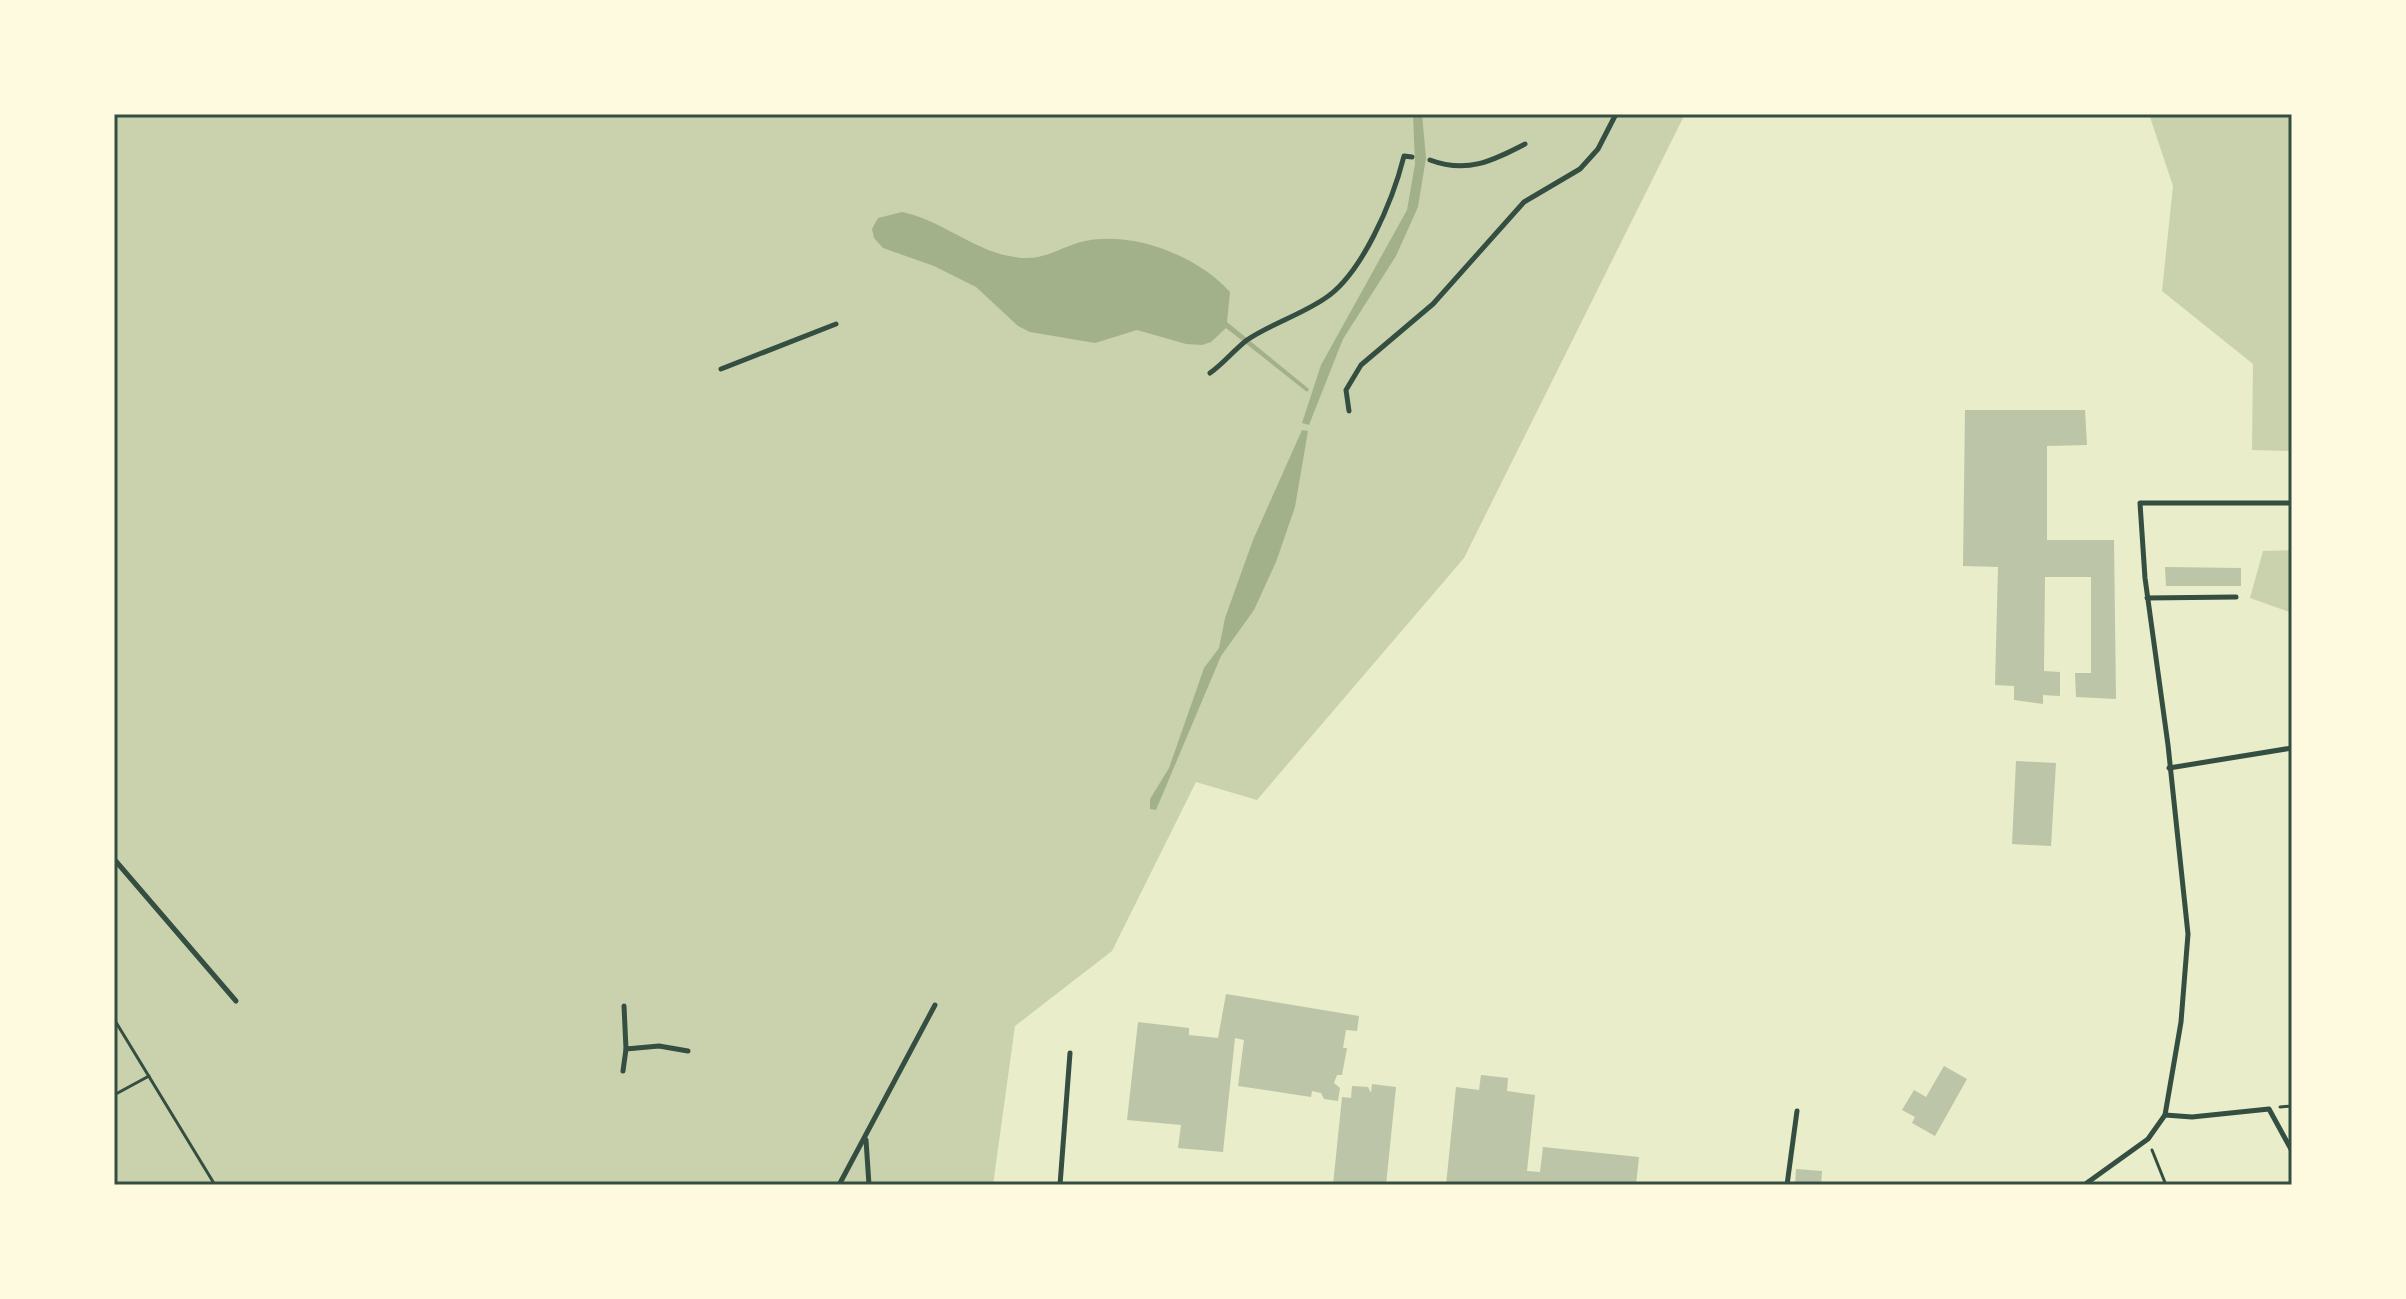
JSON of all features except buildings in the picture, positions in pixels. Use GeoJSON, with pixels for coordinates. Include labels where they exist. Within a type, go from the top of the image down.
{"type":"FeatureCollection","features":[{"type":"Feature","properties":{"kind":"lane"},"geometry":{"type":"LineString","coordinates":[[1349,411],[1346,390],[1361,365],[1433,304],[1524,202],[1580,169],[1598,149],[1616,114]]}},
{"type":"Feature","properties":{"kind":"lane"},"geometry":{"type":"LineString","coordinates":[[1430,160],[1446,166],[1469,167],[1490,163],[1525,144]]}},
{"type":"Feature","properties":{"kind":"lane"},"geometry":{"type":"LineString","coordinates":[[1210,373],[1246,341],[1324,300],[1346,282],[1357,268],[1386,205],[1404,156],[1412,157]]}},
{"type":"Feature","properties":{"kind":"lane"},"geometry":{"type":"LineString","coordinates":[[721,369],[836,324]]}},
{"type":"Feature","properties":{"kind":"lane"},"geometry":{"type":"LineString","coordinates":[[2084,1185],[2148,1139],[2165,1115],[2181,1022],[2188,934],[2147,598],[2140,503],[2292,503]]}},
{"type":"Feature","properties":{"kind":"lane"},"geometry":{"type":"LineString","coordinates":[[2147,598],[2236,597]]}},
{"type":"Feature","properties":{"kind":"lane"},"geometry":{"type":"LineString","coordinates":[[2169,768],[2292,748]]}},
{"type":"Feature","properties":{"kind":"lane"},"geometry":{"type":"LineString","coordinates":[[114,859],[236,1001]]}},
{"type":"Feature","properties":{"kind":"lane"},"geometry":{"type":"LineString","coordinates":[[839,1185],[935,1005]]}},
{"type":"Feature","properties":{"kind":"lane"},"geometry":{"type":"LineString","coordinates":[[623,1071],[626,1049],[624,1006]]}},
{"type":"Feature","properties":{"kind":"lane"},"geometry":{"type":"LineString","coordinates":[[626,1049],[659,1046],[688,1051]]}},
{"type":"Feature","properties":{"kind":"lane"},"geometry":{"type":"LineString","coordinates":[[1060,1185],[1070,1053]]}},
{"type":"Feature","properties":{"kind":"lane"},"geometry":{"type":"LineString","coordinates":[[2165,1115],[2192,1117],[2269,1109],[2292,1151]]}},
{"type":"Feature","properties":{"kind":"lane"},"geometry":{"type":"LineString","coordinates":[[1787,1185],[1797,1111]]}},
{"type":"Feature","properties":{"kind":"lane"},"geometry":{"type":"LineString","coordinates":[[866,1139],[869,1185]]}},
{"type":"Feature","properties":{"kind":"path"},"geometry":{"type":"LineString","coordinates":[[114,1019],[215,1185]]}},
{"type":"Feature","properties":{"kind":"path"},"geometry":{"type":"LineString","coordinates":[[114,1095],[149,1076]]}},
{"type":"Feature","properties":{"kind":"path"},"geometry":{"type":"LineString","coordinates":[[2148,1139],[2166,1185]]}},
{"type":"Feature","properties":{"kind":"shaded area"},"geometry":{"type":"Polygon","coordinates":[[[114,114],[1685,114],[1464,558],[1257,800],[1196,782],[1112,951],[1015,1026],[993,1185],[114,1185],[114,114]]]}},
{"type":"Feature","properties":{"kind":"shaded area"},"geometry":{"type":"Polygon","coordinates":[[[1413,114],[1422,114],[1426,158],[1418,207],[1396,256],[1343,339],[1309,425],[1302,423],[1321,365],[1407,210],[1415,164],[1413,114]]]}},
{"type":"Feature","properties":{"kind":"shaded area"},"geometry":{"type":"Polygon","coordinates":[[[2149,114],[2292,114],[2292,451],[2252,450],[2253,364],[2162,291],[2173,186],[2149,114]]]}},
{"type":"Feature","properties":{"kind":"shaded area"},"geometry":{"type":"Polygon","coordinates":[[[902,212],[931,222],[986,249],[1015,257],[1043,256],[1085,241],[1104,239],[1144,243],[1183,257],[1201,267],[1230,292],[1227,322],[1309,389],[1307,392],[1226,328],[1211,342],[1202,345],[1186,344],[1137,330],[1095,343],[1030,332],[1018,326],[976,287],[934,266],[883,248],[874,238],[872,229],[878,218],[902,212]]]}},
{"type":"Feature","properties":{"kind":"shaded area"},"geometry":{"type":"Polygon","coordinates":[[[1302,430],[1308,431],[1295,507],[1276,562],[1254,610],[1221,656],[1156,810],[1150,809],[1150,799],[1169,768],[1204,668],[1219,648],[1225,618],[1253,540],[1302,430]]]}},
{"type":"Feature","properties":{"kind":"shaded area"},"geometry":{"type":"Polygon","coordinates":[[[2292,550],[2292,613],[2250,598],[2263,551],[2292,550]]]}}]}
